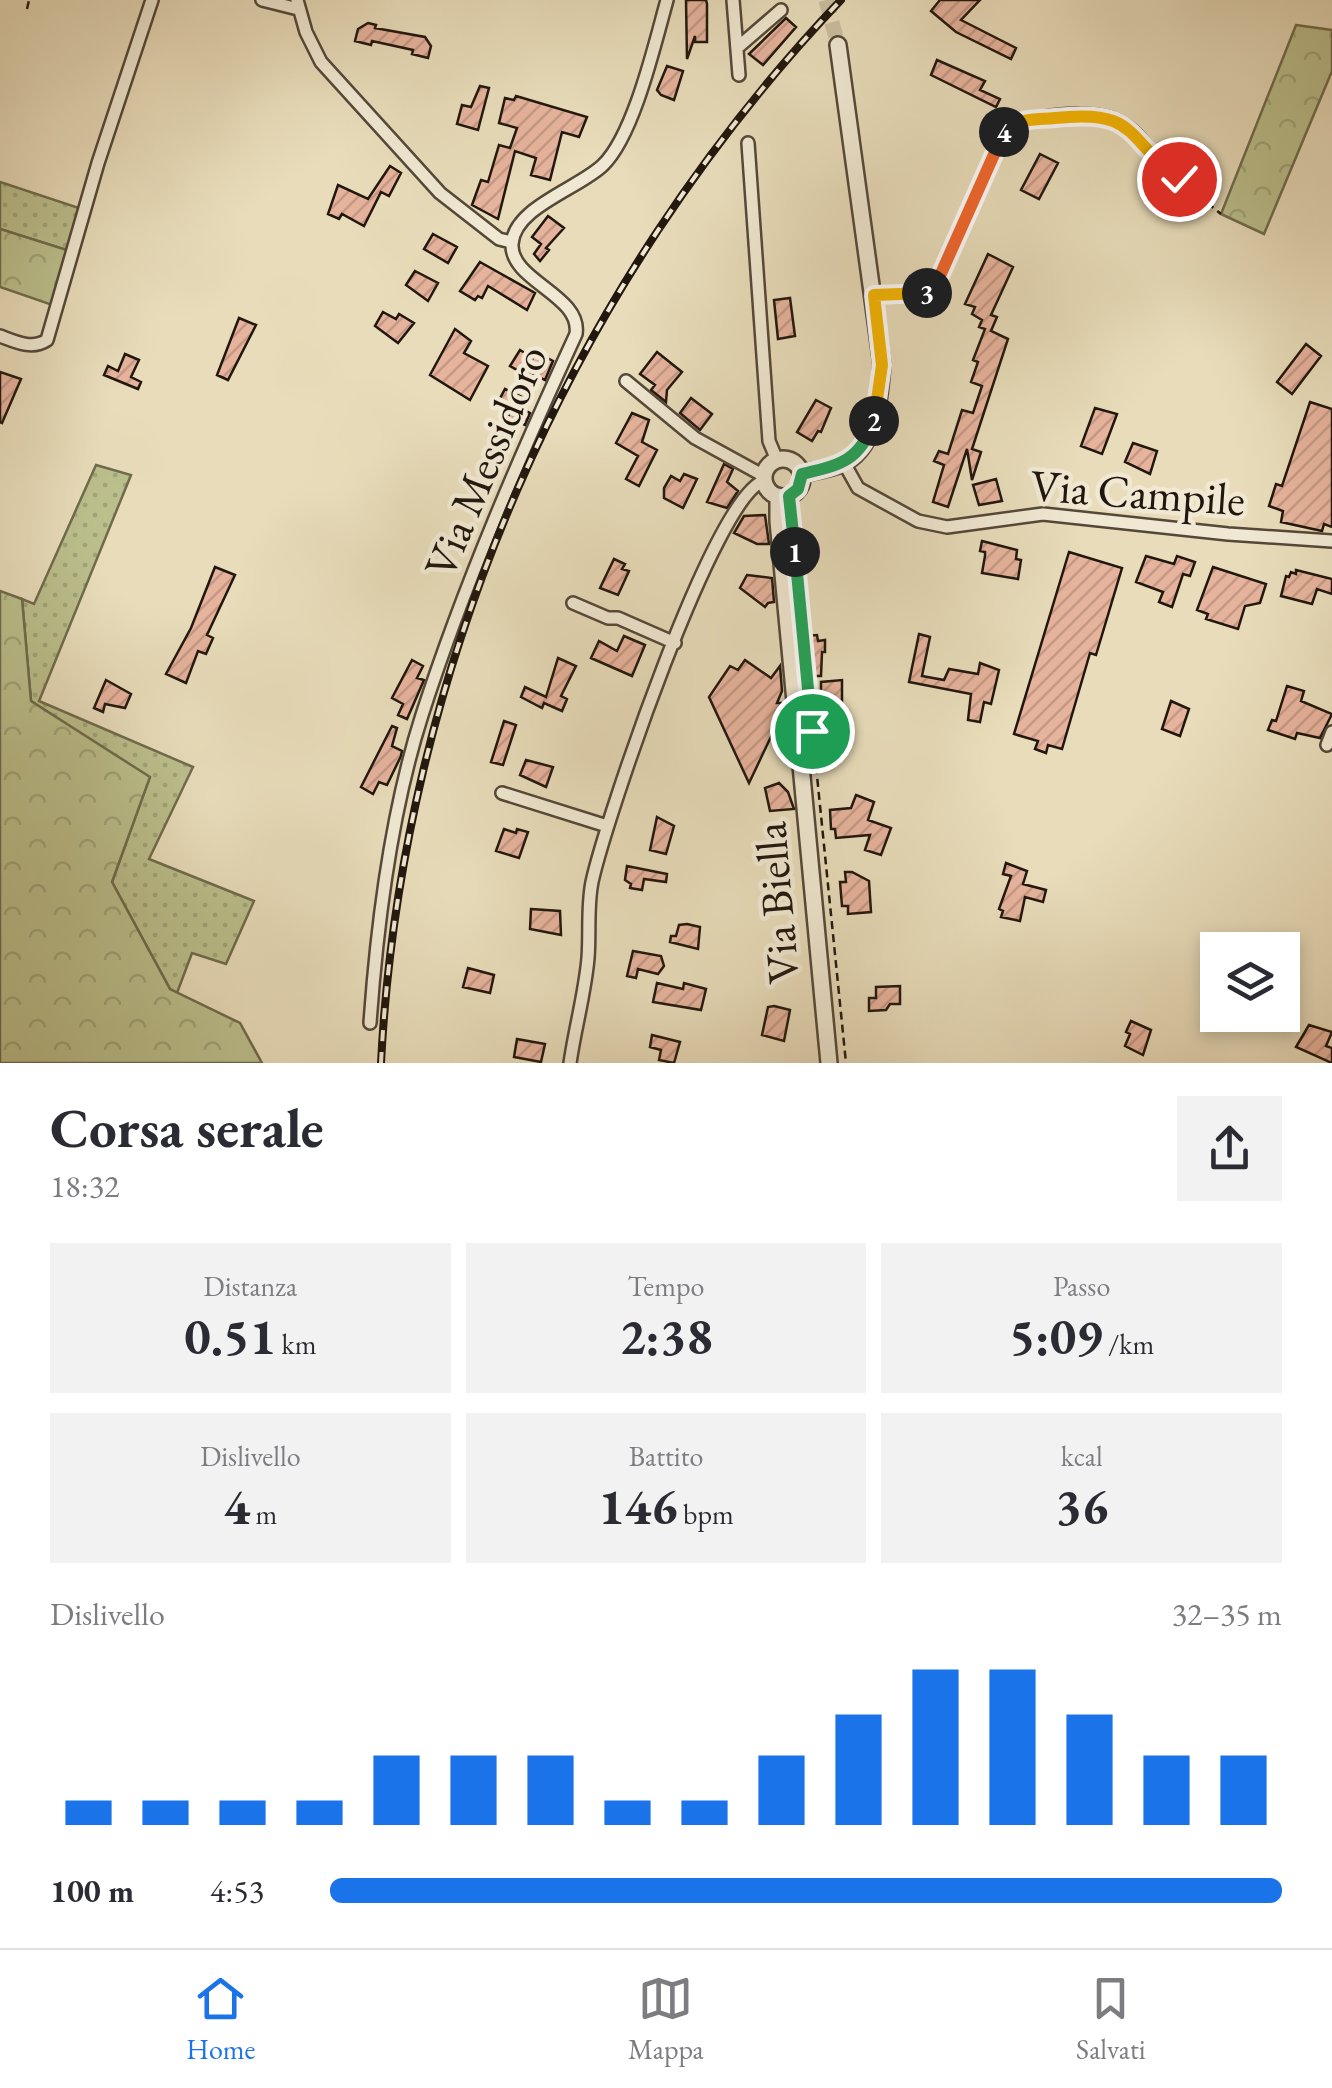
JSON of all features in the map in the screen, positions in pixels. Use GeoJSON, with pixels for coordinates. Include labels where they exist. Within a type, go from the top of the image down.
{"type":"FeatureCollection","features":[{"type":"Feature","properties":{"kind":"street"},"geometry":{"type":"LineString","coordinates":[[0,336],[38,346],[47,340],[98,163],[152,0]]}},
{"type":"Feature","properties":{"kind":"street"},"geometry":{"type":"LineString","coordinates":[[262,0],[297,5],[322,62],[440,193],[499,239],[512,242],[515,231],[544,200],[586,178],[604,164],[619,144],[656,42],[666,0]]}},
{"type":"Feature","properties":{"kind":"street"},"geometry":{"type":"LineString","coordinates":[[733,0],[740,75]]}},
{"type":"Feature","properties":{"kind":"street"},"geometry":{"type":"LineString","coordinates":[[737,48],[780,10]]}},
{"type":"Feature","properties":{"kind":"street"},"geometry":{"type":"LineString","coordinates":[[802,474],[844,464],[866,442],[880,392],[882,365],[874,295],[838,45]]}},
{"type":"Feature","properties":{"kind":"street"},"geometry":{"type":"LineString","coordinates":[[874,295],[928,292],[939,278],[1000,137],[1017,123],[1074,115],[1118,120],[1168,171]]}},
{"type":"Feature","properties":{"kind":"street"},"geometry":{"type":"LineString","coordinates":[[748,143],[769,441],[777,460]]}},
{"type":"Feature","properties":{"kind":"street","name":"Via Messidoro"},"geometry":{"type":"LineString","coordinates":[[370,1022],[374,962],[392,854],[421,718],[488,539],[576,334],[578,322],[571,310],[520,264],[512,251],[512,242]]}},
{"type":"Feature","properties":{"kind":"street"},"geometry":{"type":"LineString","coordinates":[[570,1063],[588,954],[589,901],[606,826],[628,760],[716,544],[732,516],[754,485],[764,478],[768,466],[777,460],[795,463],[802,474],[798,489],[789,496],[778,496],[769,490],[764,478],[695,438],[626,381]]}},
{"type":"Feature","properties":{"kind":"street","name":"Via Campile"},"geometry":{"type":"LineString","coordinates":[[844,464],[858,488],[918,521],[947,527],[1028,514],[1054,514],[1228,534],[1332,540]]}},
{"type":"Feature","properties":{"kind":"street","name":"Via Biella"},"geometry":{"type":"LineString","coordinates":[[778,496],[829,1063]]}},
{"type":"Feature","properties":{"kind":"street"},"geometry":{"type":"LineString","coordinates":[[573,603],[675,643]]}},
{"type":"Feature","properties":{"kind":"street"},"geometry":{"type":"LineString","coordinates":[[1327,746],[1332,732]]}},
{"type":"Feature","properties":{"kind":"street"},"geometry":{"type":"LineString","coordinates":[[502,793],[606,826]]}},
{"type":"Feature","properties":{"kind":"path"},"geometry":{"type":"LineString","coordinates":[[26,9],[28,0]]}},
{"type":"Feature","properties":{"kind":"path"},"geometry":{"type":"LineString","coordinates":[[1168,171],[1221,214]]}},
{"type":"Feature","properties":{"kind":"path"},"geometry":{"type":"LineString","coordinates":[[814,750],[846,1063]]}},
{"type":"Feature","properties":{"kind":"green space"},"geometry":{"type":"Polygon","coordinates":[[[1296,25],[1332,30],[1332,71],[1264,234],[1221,214],[1296,25]]]}},
{"type":"Feature","properties":{"kind":"green space"},"geometry":{"type":"Polygon","coordinates":[[[0,182],[85,210],[73,252],[0,229],[0,182]]]}},
{"type":"Feature","properties":{"kind":"green space"},"geometry":{"type":"Polygon","coordinates":[[[0,229],[73,252],[58,307],[0,287],[0,229]]]}},
{"type":"Feature","properties":{"kind":"green space"},"geometry":{"type":"Polygon","coordinates":[[[96,465],[131,475],[39,701],[193,767],[149,859],[254,901],[226,964],[192,953],[177,993],[170,989],[112,882],[149,779],[31,701],[22,599],[34,604],[96,465]]]}},
{"type":"Feature","properties":{"kind":"green space"},"geometry":{"type":"Polygon","coordinates":[[[0,591],[22,599],[31,701],[150,777],[112,882],[170,989],[240,1023],[262,1063],[0,1063],[0,591]]]}},
{"type":"Feature","properties":{"kind":"building"},"geometry":{"type":"Polygon","coordinates":[[[686,0],[706,0],[707,4],[707,42],[695,42],[695,36],[687,59],[686,0]]]}},
{"type":"Feature","properties":{"kind":"building"},"geometry":{"type":"Polygon","coordinates":[[[940,0],[980,0],[961,20],[1016,48],[1011,59],[956,32],[931,11],[940,0]]]}},
{"type":"Feature","properties":{"kind":"building"},"geometry":{"type":"Polygon","coordinates":[[[786,18],[796,27],[763,65],[749,54],[786,18]]]}},
{"type":"Feature","properties":{"kind":"building"},"geometry":{"type":"Polygon","coordinates":[[[368,23],[376,25],[375,28],[425,37],[431,46],[428,58],[412,54],[413,50],[355,41],[358,29],[368,23]]]}},
{"type":"Feature","properties":{"kind":"building"},"geometry":{"type":"Polygon","coordinates":[[[937,60],[985,81],[980,90],[1000,99],[996,107],[931,75],[937,60]]]}},
{"type":"Feature","properties":{"kind":"building"},"geometry":{"type":"Polygon","coordinates":[[[667,66],[683,71],[674,100],[657,90],[667,66]]]}},
{"type":"Feature","properties":{"kind":"building"},"geometry":{"type":"Polygon","coordinates":[[[480,86],[489,88],[478,130],[457,124],[462,105],[471,107],[480,86]]]}},
{"type":"Feature","properties":{"kind":"building"},"geometry":{"type":"Polygon","coordinates":[[[516,96],[587,117],[579,137],[562,132],[550,180],[531,175],[536,158],[515,151],[498,219],[472,205],[481,180],[488,182],[499,145],[510,148],[517,128],[499,123],[505,98],[514,100],[516,96]]]}},
{"type":"Feature","properties":{"kind":"building"},"geometry":{"type":"Polygon","coordinates":[[[1040,154],[1058,163],[1039,199],[1021,190],[1040,154]]]}},
{"type":"Feature","properties":{"kind":"building"},"geometry":{"type":"Polygon","coordinates":[[[390,166],[401,173],[389,196],[381,192],[364,226],[342,214],[339,219],[328,214],[338,185],[368,199],[390,166]]]}},
{"type":"Feature","properties":{"kind":"building"},"geometry":{"type":"Polygon","coordinates":[[[548,216],[564,228],[540,261],[534,254],[541,244],[532,237],[548,216]]]}},
{"type":"Feature","properties":{"kind":"building"},"geometry":{"type":"Polygon","coordinates":[[[433,234],[457,247],[448,263],[424,249],[433,234]]]}},
{"type":"Feature","properties":{"kind":"building"},"geometry":{"type":"Polygon","coordinates":[[[988,254],[1013,267],[991,315],[997,317],[991,331],[1008,339],[972,449],[981,452],[972,480],[967,449],[948,507],[933,502],[944,465],[934,461],[939,451],[948,454],[962,410],[973,413],[982,386],[971,382],[978,362],[973,360],[985,329],[979,327],[982,320],[972,314],[975,307],[965,304],[988,254]]]}},
{"type":"Feature","properties":{"kind":"building"},"geometry":{"type":"Polygon","coordinates":[[[480,262],[535,293],[527,310],[488,286],[482,298],[478,296],[475,300],[460,291],[480,262]]]}},
{"type":"Feature","properties":{"kind":"building"},"geometry":{"type":"Polygon","coordinates":[[[415,271],[438,283],[428,301],[406,285],[415,271]]]}},
{"type":"Feature","properties":{"kind":"building"},"geometry":{"type":"Polygon","coordinates":[[[790,298],[795,336],[778,339],[774,300],[790,298]]]}},
{"type":"Feature","properties":{"kind":"building"},"geometry":{"type":"Polygon","coordinates":[[[383,312],[396,319],[399,314],[414,323],[398,343],[375,326],[383,312]]]}},
{"type":"Feature","properties":{"kind":"building"},"geometry":{"type":"Polygon","coordinates":[[[239,318],[256,325],[228,380],[217,375],[239,318]]]}},
{"type":"Feature","properties":{"kind":"building"},"geometry":{"type":"Polygon","coordinates":[[[455,329],[471,341],[464,353],[488,366],[470,400],[430,375],[455,329]]]}},
{"type":"Feature","properties":{"kind":"building"},"geometry":{"type":"Polygon","coordinates":[[[1306,344],[1321,356],[1292,394],[1277,382],[1306,344]]]}},
{"type":"Feature","properties":{"kind":"building"},"geometry":{"type":"Polygon","coordinates":[[[520,350],[533,358],[536,352],[553,361],[545,380],[510,366],[520,350]]]}},
{"type":"Feature","properties":{"kind":"building"},"geometry":{"type":"Polygon","coordinates":[[[657,352],[682,372],[667,390],[666,402],[651,390],[655,385],[640,374],[657,352]]]}},
{"type":"Feature","properties":{"kind":"building"},"geometry":{"type":"Polygon","coordinates":[[[125,354],[139,360],[131,377],[141,382],[138,389],[104,375],[108,366],[118,371],[125,354]]]}},
{"type":"Feature","properties":{"kind":"building"},"geometry":{"type":"Polygon","coordinates":[[[0,372],[21,379],[2,423],[0,422],[0,372]]]}},
{"type":"Feature","properties":{"kind":"building"},"geometry":{"type":"Polygon","coordinates":[[[505,389],[522,397],[517,406],[530,413],[525,425],[507,418],[510,413],[496,406],[505,389]]]}},
{"type":"Feature","properties":{"kind":"building"},"geometry":{"type":"Polygon","coordinates":[[[691,398],[712,414],[700,430],[680,413],[691,398]]]}},
{"type":"Feature","properties":{"kind":"building"},"geometry":{"type":"Polygon","coordinates":[[[816,400],[831,408],[821,432],[812,441],[797,432],[816,400]]]}},
{"type":"Feature","properties":{"kind":"building"},"geometry":{"type":"Polygon","coordinates":[[[1310,402],[1332,409],[1332,527],[1324,524],[1322,531],[1281,522],[1283,511],[1269,506],[1276,484],[1282,486],[1310,402]]]}},
{"type":"Feature","properties":{"kind":"building"},"geometry":{"type":"Polygon","coordinates":[[[1095,408],[1117,414],[1102,454],[1081,446],[1095,408]]]}},
{"type":"Feature","properties":{"kind":"building"},"geometry":{"type":"Polygon","coordinates":[[[632,413],[649,420],[642,442],[657,450],[639,486],[626,479],[638,456],[616,443],[632,413]]]}},
{"type":"Feature","properties":{"kind":"building"},"geometry":{"type":"Polygon","coordinates":[[[1133,443],[1157,451],[1150,474],[1125,462],[1133,443]]]}},
{"type":"Feature","properties":{"kind":"building"},"geometry":{"type":"Polygon","coordinates":[[[724,464],[733,469],[727,482],[738,491],[727,508],[707,502],[724,464]]]}},
{"type":"Feature","properties":{"kind":"building"},"geometry":{"type":"Polygon","coordinates":[[[684,474],[697,479],[683,508],[664,498],[664,488],[671,476],[680,481],[684,474]]]}},
{"type":"Feature","properties":{"kind":"building"},"geometry":{"type":"Polygon","coordinates":[[[996,479],[1002,501],[979,505],[973,485],[996,479]]]}},
{"type":"Feature","properties":{"kind":"building"},"geometry":{"type":"Polygon","coordinates":[[[765,515],[769,544],[757,544],[734,533],[744,516],[765,515]]]}},
{"type":"Feature","properties":{"kind":"building"},"geometry":{"type":"Polygon","coordinates":[[[982,541],[1017,550],[1016,559],[1021,560],[1018,579],[982,573],[982,541]]]}},
{"type":"Feature","properties":{"kind":"building"},"geometry":{"type":"Polygon","coordinates":[[[1069,552],[1122,568],[1096,655],[1090,653],[1062,749],[1048,745],[1046,753],[1035,749],[1038,741],[1014,734],[1069,552]]]}},
{"type":"Feature","properties":{"kind":"building"},"geometry":{"type":"Polygon","coordinates":[[[1146,556],[1174,564],[1177,556],[1195,562],[1190,576],[1183,574],[1172,607],[1159,602],[1163,592],[1136,582],[1146,556]]]}},
{"type":"Feature","properties":{"kind":"building"},"geometry":{"type":"Polygon","coordinates":[[[614,559],[629,571],[618,595],[600,588],[614,559]]]}},
{"type":"Feature","properties":{"kind":"building"},"geometry":{"type":"Polygon","coordinates":[[[215,567],[235,575],[207,635],[213,638],[206,654],[198,651],[186,683],[166,674],[191,628],[215,567]]]}},
{"type":"Feature","properties":{"kind":"building"},"geometry":{"type":"Polygon","coordinates":[[[1213,567],[1266,584],[1260,603],[1245,606],[1238,629],[1206,619],[1208,614],[1197,610],[1213,567]]]}},
{"type":"Feature","properties":{"kind":"building"},"geometry":{"type":"Polygon","coordinates":[[[1296,570],[1332,579],[1332,594],[1317,589],[1312,604],[1281,596],[1286,576],[1296,574],[1296,570]]]}},
{"type":"Feature","properties":{"kind":"building"},"geometry":{"type":"Polygon","coordinates":[[[747,575],[772,578],[774,602],[765,607],[740,588],[747,575]]]}},
{"type":"Feature","properties":{"kind":"building"},"geometry":{"type":"Polygon","coordinates":[[[919,634],[930,637],[922,676],[944,680],[949,669],[978,674],[980,663],[999,670],[991,704],[984,702],[980,722],[968,720],[971,694],[909,682],[919,634]]]}},
{"type":"Feature","properties":{"kind":"building"},"geometry":{"type":"Polygon","coordinates":[[[817,635],[818,641],[825,640],[825,652],[821,676],[811,676],[804,636],[817,635]]]}},
{"type":"Feature","properties":{"kind":"building"},"geometry":{"type":"Polygon","coordinates":[[[624,636],[645,645],[632,676],[591,658],[599,641],[617,651],[624,636]]]}},
{"type":"Feature","properties":{"kind":"building"},"geometry":{"type":"Polygon","coordinates":[[[558,658],[576,666],[561,696],[567,699],[562,711],[544,703],[542,708],[521,697],[525,687],[546,697],[558,658]]]}},
{"type":"Feature","properties":{"kind":"building"},"geometry":{"type":"Polygon","coordinates":[[[412,660],[423,666],[417,678],[424,680],[407,719],[398,715],[403,704],[392,698],[412,660]]]}},
{"type":"Feature","properties":{"kind":"building"},"geometry":{"type":"Polygon","coordinates":[[[745,660],[771,678],[780,666],[782,691],[777,703],[783,703],[784,715],[784,724],[778,722],[749,783],[709,697],[730,666],[738,670],[745,660]]]}},
{"type":"Feature","properties":{"kind":"building"},"geometry":{"type":"Polygon","coordinates":[[[106,680],[131,694],[125,708],[105,704],[103,712],[94,708],[106,680]]]}},
{"type":"Feature","properties":{"kind":"building"},"geometry":{"type":"Polygon","coordinates":[[[842,680],[842,707],[830,708],[821,697],[821,682],[842,680]]]}},
{"type":"Feature","properties":{"kind":"building"},"geometry":{"type":"Polygon","coordinates":[[[1287,686],[1304,691],[1301,701],[1332,714],[1320,738],[1297,733],[1295,739],[1268,730],[1272,720],[1276,721],[1287,686]]]}},
{"type":"Feature","properties":{"kind":"building"},"geometry":{"type":"Polygon","coordinates":[[[1171,701],[1189,709],[1180,736],[1162,729],[1171,701]]]}},
{"type":"Feature","properties":{"kind":"building"},"geometry":{"type":"Polygon","coordinates":[[[504,721],[516,725],[503,765],[491,762],[504,721]]]}},
{"type":"Feature","properties":{"kind":"building"},"geometry":{"type":"Polygon","coordinates":[[[392,726],[397,728],[392,746],[402,751],[401,756],[387,785],[379,782],[373,794],[361,787],[392,726]]]}},
{"type":"Feature","properties":{"kind":"building"},"geometry":{"type":"Polygon","coordinates":[[[526,760],[553,767],[546,787],[520,775],[526,760]]]}},
{"type":"Feature","properties":{"kind":"building"},"geometry":{"type":"Polygon","coordinates":[[[779,783],[788,792],[794,809],[770,811],[765,788],[779,783]]]}},
{"type":"Feature","properties":{"kind":"building"},"geometry":{"type":"Polygon","coordinates":[[[856,795],[874,802],[868,820],[891,828],[881,855],[865,850],[870,835],[836,838],[835,829],[831,829],[830,810],[851,808],[856,795]]]}},
{"type":"Feature","properties":{"kind":"building"},"geometry":{"type":"Polygon","coordinates":[[[657,817],[674,826],[666,854],[650,850],[657,817]]]}},
{"type":"Feature","properties":{"kind":"building"},"geometry":{"type":"Polygon","coordinates":[[[504,829],[528,832],[519,858],[496,851],[504,829]]]}},
{"type":"Feature","properties":{"kind":"building"},"geometry":{"type":"Polygon","coordinates":[[[1006,863],[1027,871],[1023,884],[1046,890],[1043,902],[1025,897],[1020,921],[1001,917],[1003,911],[999,909],[1011,876],[1003,874],[1006,863]]]}},
{"type":"Feature","properties":{"kind":"building"},"geometry":{"type":"Polygon","coordinates":[[[627,866],[667,874],[666,882],[644,879],[642,890],[630,888],[625,880],[627,866]]]}},
{"type":"Feature","properties":{"kind":"building"},"geometry":{"type":"Polygon","coordinates":[[[845,872],[869,881],[871,912],[848,914],[848,906],[842,906],[840,882],[846,882],[845,872]]]}},
{"type":"Feature","properties":{"kind":"building"},"geometry":{"type":"Polygon","coordinates":[[[531,909],[560,911],[561,935],[530,929],[531,909]]]}},
{"type":"Feature","properties":{"kind":"building"},"geometry":{"type":"Polygon","coordinates":[[[679,925],[700,927],[698,949],[670,942],[679,925]]]}},
{"type":"Feature","properties":{"kind":"building"},"geometry":{"type":"Polygon","coordinates":[[[633,951],[661,956],[664,966],[658,974],[638,969],[636,978],[627,976],[633,951]]]}},
{"type":"Feature","properties":{"kind":"building"},"geometry":{"type":"Polygon","coordinates":[[[468,968],[494,975],[490,993],[463,987],[468,968]]]}},
{"type":"Feature","properties":{"kind":"building"},"geometry":{"type":"Polygon","coordinates":[[[657,983],[683,989],[684,983],[706,989],[701,1010],[653,1002],[657,983]]]}},
{"type":"Feature","properties":{"kind":"building"},"geometry":{"type":"Polygon","coordinates":[[[900,986],[900,1004],[869,1011],[869,998],[876,998],[876,987],[900,986]]]}},
{"type":"Feature","properties":{"kind":"building"},"geometry":{"type":"Polygon","coordinates":[[[768,1007],[790,1010],[784,1041],[762,1035],[768,1007]]]}},
{"type":"Feature","properties":{"kind":"building"},"geometry":{"type":"Polygon","coordinates":[[[1131,1021],[1151,1030],[1143,1055],[1125,1046],[1131,1021]]]}},
{"type":"Feature","properties":{"kind":"building"},"geometry":{"type":"Polygon","coordinates":[[[1309,1025],[1332,1032],[1326,1046],[1332,1048],[1332,1063],[1296,1047],[1309,1025]]]}},
{"type":"Feature","properties":{"kind":"building"},"geometry":{"type":"Polygon","coordinates":[[[652,1035],[680,1042],[674,1063],[659,1060],[661,1050],[650,1047],[652,1035]]]}},
{"type":"Feature","properties":{"kind":"building"},"geometry":{"type":"Polygon","coordinates":[[[517,1039],[545,1044],[541,1062],[514,1057],[517,1039]]]}},
{"type":"Feature","properties":{"kind":"tunnel"},"geometry":{"type":"LineString","coordinates":[[826,0],[838,45]]}},
{"type":"Feature","properties":{"kind":"railway"},"geometry":{"type":"LineString","coordinates":[[381,1063],[395,916],[423,771],[464,629],[517,491],[582,358],[658,231],[744,111],[841,0]]}},
{"type":"Feature","properties":{"kind":"route"},"geometry":{"type":"LineString","coordinates":[[812,731],[789,496],[798,489],[802,474],[844,464],[866,442],[880,392],[882,365],[874,295],[928,292],[939,278],[1000,137],[1017,123],[1074,115],[1118,120],[1179,179]]}}]}
